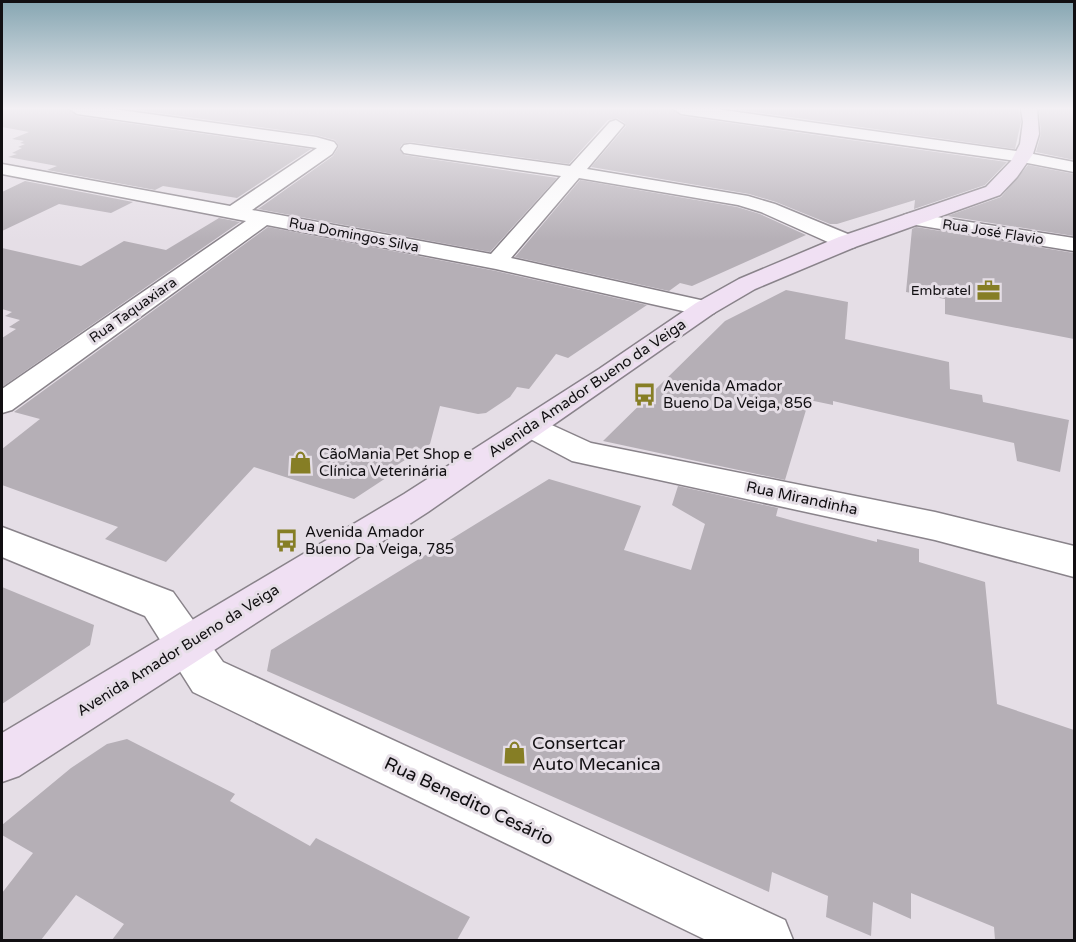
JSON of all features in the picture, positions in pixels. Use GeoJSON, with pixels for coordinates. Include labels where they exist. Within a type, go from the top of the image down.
{"type":"FeatureCollection","features":[{"type":"Feature","properties":{"kind":"main road","name":"Avenida Amador Bueno da Veiga"},"geometry":{"type":"LineString","coordinates":[[2,759],[416,503],[532,427],[705,308],[747,284],[846,242],[993,191],[1011,174],[1025,153]]}},
{"type":"Feature","properties":{"kind":"street"},"geometry":{"type":"LineString","coordinates":[[235,212],[322,153]]}},
{"type":"Feature","properties":{"kind":"street"},"geometry":{"type":"LineString","coordinates":[[438,153],[574,172],[741,200],[768,208],[846,242]]}},
{"type":"Feature","properties":{"kind":"street"},"geometry":{"type":"LineString","coordinates":[[496,262],[591,153]]}},
{"type":"Feature","properties":{"kind":"street"},"geometry":{"type":"LineString","coordinates":[[994,153],[1074,167]]}},
{"type":"Feature","properties":{"kind":"street","name":"Rua Domingos Silva"},"geometry":{"type":"LineString","coordinates":[[2,169],[496,262],[705,308]]}},
{"type":"Feature","properties":{"kind":"street"},"geometry":{"type":"LineString","coordinates":[[2,182],[23,173]]}},
{"type":"Feature","properties":{"kind":"street","name":"Rua Taquaxiara"},"geometry":{"type":"LineString","coordinates":[[2,403],[265,217]]}},
{"type":"Feature","properties":{"kind":"street","name":"Rua José Flavio"},"geometry":{"type":"LineString","coordinates":[[911,219],[1074,245]]}},
{"type":"Feature","properties":{"kind":"street","name":"Rua Mirandinha"},"geometry":{"type":"LineString","coordinates":[[532,427],[583,453],[935,526],[1035,550],[1074,562]]}},
{"type":"Feature","properties":{"kind":"street","name":"Rua Benedito Cesário"},"geometry":{"type":"LineString","coordinates":[[2,542],[159,604],[208,677],[765,940]]}},
{"type":"Feature","properties":{"kind":"building"},"geometry":{"type":"Polygon","coordinates":[[[12,153],[305,153],[237,198],[163,186],[155,190],[47,170],[57,166],[8,157],[17,154],[12,153]]]}},
{"type":"Feature","properties":{"kind":"building"},"geometry":{"type":"Polygon","coordinates":[[[335,153],[402,153],[557,178],[490,252],[258,209],[335,153]]]}},
{"type":"Feature","properties":{"kind":"building"},"geometry":{"type":"Polygon","coordinates":[[[489,153],[579,153],[569,164],[489,153]]]}},
{"type":"Feature","properties":{"kind":"building"},"geometry":{"type":"Polygon","coordinates":[[[603,153],[943,153],[1007,162],[985,185],[914,209],[915,200],[837,224],[830,224],[776,202],[749,194],[591,167],[603,153]]]}},
{"type":"Feature","properties":{"kind":"building"},"geometry":{"type":"Polygon","coordinates":[[[1041,153],[1074,153],[1074,160],[1041,153]]]}},
{"type":"Feature","properties":{"kind":"building"},"geometry":{"type":"Polygon","coordinates":[[[1028,165],[1074,174],[1074,236],[947,216],[1001,197],[1028,165]]]}},
{"type":"Feature","properties":{"kind":"building"},"geometry":{"type":"Polygon","coordinates":[[[580,180],[737,207],[760,214],[806,235],[692,286],[680,283],[669,291],[515,257],[580,180]]]}},
{"type":"Feature","properties":{"kind":"building"},"geometry":{"type":"Polygon","coordinates":[[[25,181],[133,202],[111,213],[59,204],[2,231],[2,192],[25,181]]]}},
{"type":"Feature","properties":{"kind":"building"},"geometry":{"type":"Polygon","coordinates":[[[219,218],[240,222],[2,387],[2,338],[16,329],[9,327],[20,320],[5,316],[12,312],[2,309],[2,248],[81,266],[124,241],[166,250],[219,218]]]}},
{"type":"Feature","properties":{"kind":"building"},"geometry":{"type":"Polygon","coordinates":[[[268,227],[496,271],[647,305],[568,358],[556,354],[529,389],[517,387],[510,397],[486,413],[478,414],[440,406],[430,444],[383,474],[389,476],[354,499],[254,467],[166,562],[105,539],[118,527],[2,485],[2,449],[40,419],[14,412],[268,227]]]}},
{"type":"Feature","properties":{"kind":"building"},"geometry":{"type":"Polygon","coordinates":[[[916,227],[1074,253],[1074,339],[945,314],[945,299],[906,292],[912,229],[916,227]]]}},
{"type":"Feature","properties":{"kind":"building"},"geometry":{"type":"Polygon","coordinates":[[[786,290],[848,302],[845,339],[949,362],[950,389],[982,395],[983,402],[1069,420],[1060,472],[1017,461],[1014,443],[833,401],[833,405],[809,400],[785,480],[603,441],[725,321],[786,290]]]}},
{"type":"Feature","properties":{"kind":"building"},"geometry":{"type":"Polygon","coordinates":[[[549,479],[641,506],[624,550],[691,570],[705,524],[672,505],[678,486],[778,508],[776,516],[794,521],[877,542],[877,539],[919,549],[919,562],[985,582],[997,704],[1074,730],[1074,940],[995,940],[994,927],[911,893],[911,919],[873,902],[871,936],[826,917],[828,896],[772,872],[769,892],[267,671],[271,650],[549,479]]]}},
{"type":"Feature","properties":{"kind":"building"},"geometry":{"type":"Polygon","coordinates":[[[2,587],[94,625],[90,645],[2,704],[2,587]]]}},
{"type":"Feature","properties":{"kind":"building"},"geometry":{"type":"Polygon","coordinates":[[[127,739],[235,794],[230,801],[310,846],[316,838],[470,917],[457,940],[112,940],[124,924],[76,895],[41,940],[2,940],[2,893],[33,853],[2,835],[2,825],[71,768],[107,744],[127,739]]]}},
{"type":"Feature","properties":{"kind":"place","name":"Embratel"},"geometry":{"type":"Point","coordinates":[989,290]}},
{"type":"Feature","properties":{"kind":"place","name":"Avenida Amador Bueno Da Veiga, 856"},"geometry":{"type":"Point","coordinates":[645,395]}},
{"type":"Feature","properties":{"kind":"place","name":"CãoMania Pet Shop e Clínica Veterinária"},"geometry":{"type":"Point","coordinates":[301,463]}},
{"type":"Feature","properties":{"kind":"place","name":"Avenida Amador Bueno Da Veiga, 785"},"geometry":{"type":"Point","coordinates":[287,541]}},
{"type":"Feature","properties":{"kind":"place","name":"Consertcar Auto Mecanica"},"geometry":{"type":"Point","coordinates":[514,753]}}]}
